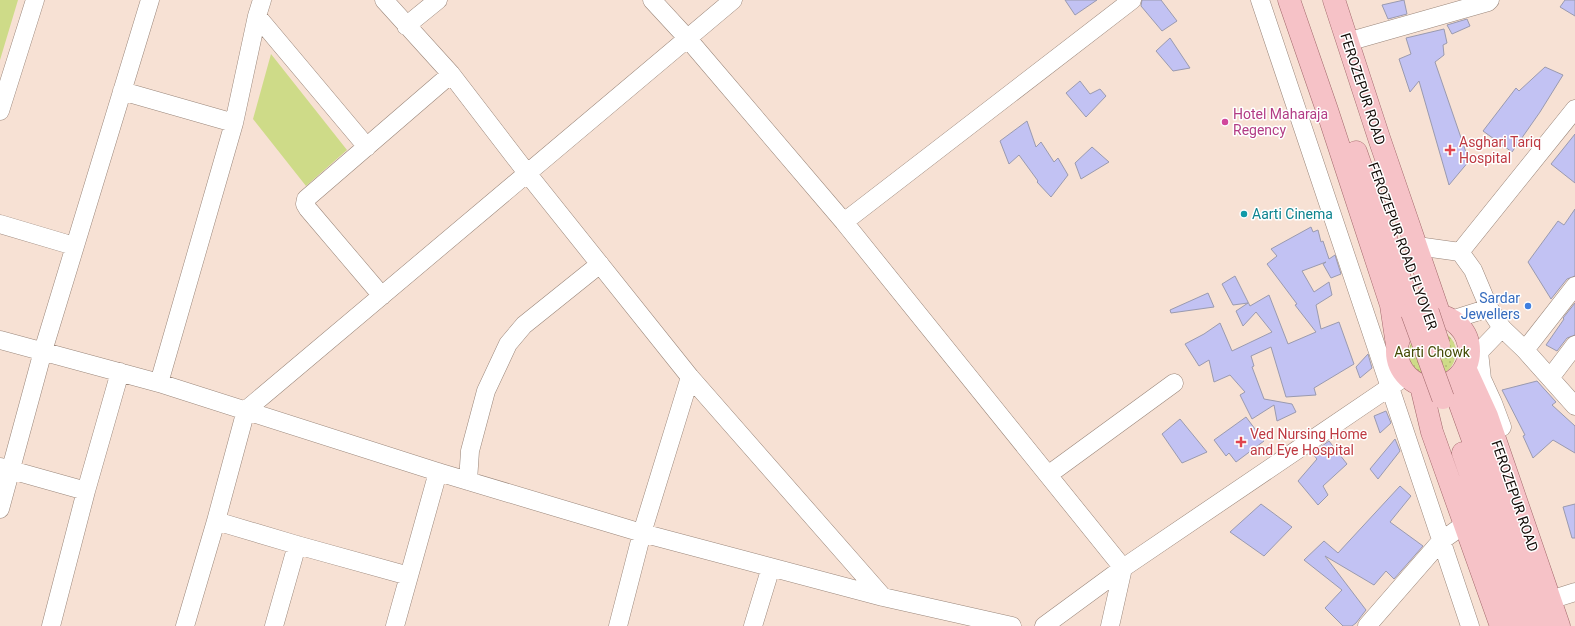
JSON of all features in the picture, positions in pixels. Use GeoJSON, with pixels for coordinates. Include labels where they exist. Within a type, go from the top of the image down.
{"type":"FeatureCollection","features":[{"type":"Feature","properties":{"kind":"main road"},"geometry":{"type":"LineString","coordinates":[[1289,0],[1391,305],[1397,345],[1397,356],[1400,367],[1406,383],[1432,432],[1501,626]]}},
{"type":"Feature","properties":{"kind":"main road","name":"FEROZEPUR ROAD FLYOVER"},"geometry":{"type":"LineString","coordinates":[[1304,0],[1412,314],[1454,427],[1523,626]]}},
{"type":"Feature","properties":{"kind":"main road","name":"FEROZEPUR ROAD FLYOVER"},"geometry":{"type":"LineString","coordinates":[[1318,0],[1374,167],[1540,626]]}},
{"type":"Feature","properties":{"kind":"main road","name":"FEROZEPUR ROAD"},"geometry":{"type":"LineString","coordinates":[[1334,0],[1379,138],[1417,246],[1446,318]]}},
{"type":"Feature","properties":{"kind":"main road"},"geometry":{"type":"LineString","coordinates":[[1397,345],[1400,335],[1407,326],[1417,319],[1428,315],[1446,318],[1459,327],[1466,336],[1471,360],[1458,377],[1450,384],[1430,388],[1406,383]]}},
{"type":"Feature","properties":{"kind":"main road","name":"FEROZEPUR ROAD"},"geometry":{"type":"LineString","coordinates":[[1471,360],[1487,416],[1562,596],[1559,626]]}},
{"type":"Feature","properties":{"kind":"street"},"geometry":{"type":"LineString","coordinates":[[0,111],[35,0]]}},
{"type":"Feature","properties":{"kind":"street"},"geometry":{"type":"LineString","coordinates":[[0,509],[5,468],[43,351],[150,0]]}},
{"type":"Feature","properties":{"kind":"street"},"geometry":{"type":"LineString","coordinates":[[384,0],[451,74],[527,173],[690,377],[883,597]]}},
{"type":"Feature","properties":{"kind":"street"},"geometry":{"type":"LineString","coordinates":[[406,26],[438,0]]}},
{"type":"Feature","properties":{"kind":"street"},"geometry":{"type":"LineString","coordinates":[[652,0],[688,39],[844,222],[1124,568]]}},
{"type":"Feature","properties":{"kind":"street"},"geometry":{"type":"LineString","coordinates":[[185,626],[216,521],[246,410],[733,0]]}},
{"type":"Feature","properties":{"kind":"street"},"geometry":{"type":"LineString","coordinates":[[844,222],[1132,0]]}},
{"type":"Feature","properties":{"kind":"street"},"geometry":{"type":"LineString","coordinates":[[1260,0],[1406,383],[1441,541],[1470,626]]}},
{"type":"Feature","properties":{"kind":"street"},"geometry":{"type":"LineString","coordinates":[[1347,42],[1488,2],[1490,0]]}},
{"type":"Feature","properties":{"kind":"street"},"geometry":{"type":"LineString","coordinates":[[159,383],[234,123],[260,8]]}},
{"type":"Feature","properties":{"kind":"street"},"geometry":{"type":"LineString","coordinates":[[260,8],[367,147]]}},
{"type":"Feature","properties":{"kind":"street"},"geometry":{"type":"LineString","coordinates":[[382,296],[308,209],[305,204],[306,199],[451,74]]}},
{"type":"Feature","properties":{"kind":"street"},"geometry":{"type":"LineString","coordinates":[[122,91],[234,123]]}},
{"type":"Feature","properties":{"kind":"street"},"geometry":{"type":"LineString","coordinates":[[1460,252],[1575,109]]}},
{"type":"Feature","properties":{"kind":"street"},"geometry":{"type":"LineString","coordinates":[[0,224],[74,246]]}},
{"type":"Feature","properties":{"kind":"street"},"geometry":{"type":"LineString","coordinates":[[1417,246],[1460,252],[1473,270],[1489,308],[1502,328],[1525,350],[1575,406]]}},
{"type":"Feature","properties":{"kind":"street"},"geometry":{"type":"LineString","coordinates":[[468,481],[470,451],[486,390],[508,344],[524,326],[600,264]]}},
{"type":"Feature","properties":{"kind":"street"},"geometry":{"type":"LineString","coordinates":[[1525,350],[1575,286]]}},
{"type":"Feature","properties":{"kind":"street"},"geometry":{"type":"LineString","coordinates":[[1446,318],[1489,308]]}},
{"type":"Feature","properties":{"kind":"street"},"geometry":{"type":"LineString","coordinates":[[1471,360],[1502,328]]}},
{"type":"Feature","properties":{"kind":"street"},"geometry":{"type":"LineString","coordinates":[[0,340],[159,383],[438,472],[642,533],[883,597],[1002,625]]}},
{"type":"Feature","properties":{"kind":"street"},"geometry":{"type":"LineString","coordinates":[[1550,378],[1575,345]]}},
{"type":"Feature","properties":{"kind":"street"},"geometry":{"type":"LineString","coordinates":[[50,626],[120,372]]}},
{"type":"Feature","properties":{"kind":"street"},"geometry":{"type":"LineString","coordinates":[[618,626],[642,533],[690,377]]}},
{"type":"Feature","properties":{"kind":"street"},"geometry":{"type":"LineString","coordinates":[[1048,475],[1174,383]]}},
{"type":"Feature","properties":{"kind":"street"},"geometry":{"type":"LineString","coordinates":[[1044,626],[1124,568],[1406,383]]}},
{"type":"Feature","properties":{"kind":"street"},"geometry":{"type":"LineString","coordinates":[[5,468],[86,491]]}},
{"type":"Feature","properties":{"kind":"street"},"geometry":{"type":"LineString","coordinates":[[395,626],[438,472]]}},
{"type":"Feature","properties":{"kind":"street"},"geometry":{"type":"LineString","coordinates":[[216,521],[409,576]]}},
{"type":"Feature","properties":{"kind":"street"},"geometry":{"type":"LineString","coordinates":[[1367,626],[1441,541],[1465,524]]}},
{"type":"Feature","properties":{"kind":"street"},"geometry":{"type":"LineString","coordinates":[[274,626],[297,545]]}},
{"type":"Feature","properties":{"kind":"street"},"geometry":{"type":"LineString","coordinates":[[753,626],[771,567]]}},
{"type":"Feature","properties":{"kind":"street"},"geometry":{"type":"LineString","coordinates":[[1110,626],[1124,568]]}},
{"type":"Feature","properties":{"kind":"street"},"geometry":{"type":"LineString","coordinates":[[1562,596],[1570,626]]}},
{"type":"Feature","properties":{"kind":"green space"},"geometry":{"type":"Polygon","coordinates":[[[0,0],[18,0],[0,60],[0,0]]]}},
{"type":"Feature","properties":{"kind":"green space"},"geometry":{"type":"Polygon","coordinates":[[[271,54],[347,150],[306,186],[253,119],[271,54]]]}},
{"type":"Feature","properties":{"kind":"green space","name":"Aarti Chowk"},"geometry":{"type":"Polygon","coordinates":[[[1446,333],[1453,341],[1456,348],[1455,358],[1450,368],[1443,373],[1434,375],[1425,374],[1417,370],[1411,362],[1409,352],[1412,340],[1446,333]]]}},
{"type":"Feature","properties":{"kind":"building"},"geometry":{"type":"Polygon","coordinates":[[[1065,0],[1097,0],[1075,15],[1065,0]]]}},
{"type":"Feature","properties":{"kind":"building"},"geometry":{"type":"Polygon","coordinates":[[[1142,0],[1161,0],[1177,21],[1162,31],[1141,6],[1142,0]]]}},
{"type":"Feature","properties":{"kind":"building"},"geometry":{"type":"Polygon","coordinates":[[[1404,0],[1407,14],[1388,19],[1382,5],[1404,0]]]}},
{"type":"Feature","properties":{"kind":"building"},"geometry":{"type":"Polygon","coordinates":[[[1565,0],[1575,0],[1575,16],[1560,7],[1565,0]]]}},
{"type":"Feature","properties":{"kind":"building"},"geometry":{"type":"Polygon","coordinates":[[[1467,19],[1470,26],[1452,34],[1447,25],[1467,19]]]}},
{"type":"Feature","properties":{"kind":"building"},"geometry":{"type":"Polygon","coordinates":[[[1444,29],[1447,43],[1443,45],[1444,55],[1435,62],[1469,161],[1449,185],[1419,81],[1410,92],[1399,59],[1411,54],[1406,38],[1444,29]]]}},
{"type":"Feature","properties":{"kind":"building"},"geometry":{"type":"Polygon","coordinates":[[[1170,38],[1190,68],[1173,71],[1156,51],[1170,38]]]}},
{"type":"Feature","properties":{"kind":"building"},"geometry":{"type":"Polygon","coordinates":[[[1545,67],[1563,75],[1540,112],[1512,152],[1483,131],[1516,88],[1519,91],[1545,67]]]}},
{"type":"Feature","properties":{"kind":"building"},"geometry":{"type":"Polygon","coordinates":[[[1080,81],[1090,94],[1100,89],[1106,96],[1086,117],[1066,93],[1080,81]]]}},
{"type":"Feature","properties":{"kind":"building"},"geometry":{"type":"Polygon","coordinates":[[[1027,121],[1036,147],[1041,142],[1054,162],[1058,158],[1068,175],[1051,197],[1037,182],[1038,181],[1019,155],[1009,164],[1000,141],[1027,121]]]}},
{"type":"Feature","properties":{"kind":"building"},"geometry":{"type":"Polygon","coordinates":[[[1575,134],[1575,183],[1551,164],[1575,134]]]}},
{"type":"Feature","properties":{"kind":"building"},"geometry":{"type":"Polygon","coordinates":[[[1092,147],[1109,162],[1081,179],[1075,163],[1092,147]]]}},
{"type":"Feature","properties":{"kind":"building"},"geometry":{"type":"Polygon","coordinates":[[[1575,209],[1575,276],[1567,279],[1551,299],[1528,262],[1558,221],[1564,225],[1575,209]]]}},
{"type":"Feature","properties":{"kind":"building"},"geometry":{"type":"Polygon","coordinates":[[[1311,227],[1313,232],[1318,230],[1321,242],[1323,241],[1329,259],[1335,255],[1341,274],[1331,278],[1323,264],[1326,262],[1302,271],[1314,292],[1329,282],[1332,295],[1316,305],[1321,329],[1339,322],[1354,364],[1314,388],[1316,395],[1286,397],[1271,347],[1251,356],[1254,366],[1252,367],[1264,399],[1292,404],[1296,412],[1277,421],[1274,405],[1252,419],[1240,395],[1245,392],[1230,375],[1214,382],[1209,360],[1199,366],[1185,344],[1204,334],[1220,323],[1232,351],[1272,332],[1256,312],[1243,326],[1236,311],[1248,303],[1233,305],[1222,284],[1235,276],[1250,306],[1269,295],[1288,344],[1316,332],[1295,305],[1297,304],[1267,264],[1277,256],[1271,249],[1311,227]]]}},
{"type":"Feature","properties":{"kind":"building"},"geometry":{"type":"Polygon","coordinates":[[[1208,293],[1214,307],[1171,313],[1170,310],[1208,293]]]}},
{"type":"Feature","properties":{"kind":"building"},"geometry":{"type":"Polygon","coordinates":[[[1575,303],[1575,335],[1567,338],[1557,351],[1546,345],[1564,319],[1563,318],[1575,303]]]}},
{"type":"Feature","properties":{"kind":"building"},"geometry":{"type":"Polygon","coordinates":[[[1368,354],[1372,368],[1360,378],[1356,367],[1368,354]]]}},
{"type":"Feature","properties":{"kind":"building"},"geometry":{"type":"Polygon","coordinates":[[[1537,381],[1556,402],[1552,405],[1575,426],[1575,453],[1553,440],[1533,458],[1523,436],[1525,435],[1502,390],[1537,381]]]}},
{"type":"Feature","properties":{"kind":"building"},"geometry":{"type":"Polygon","coordinates":[[[1386,411],[1391,423],[1380,433],[1374,416],[1386,411]]]}},
{"type":"Feature","properties":{"kind":"building"},"geometry":{"type":"Polygon","coordinates":[[[1246,417],[1264,441],[1236,462],[1229,453],[1226,456],[1214,440],[1246,417]]]}},
{"type":"Feature","properties":{"kind":"building"},"geometry":{"type":"Polygon","coordinates":[[[1180,419],[1207,452],[1182,463],[1162,434],[1180,419]]]}},
{"type":"Feature","properties":{"kind":"building"},"geometry":{"type":"Polygon","coordinates":[[[1395,439],[1400,451],[1378,479],[1370,469],[1395,439]]]}},
{"type":"Feature","properties":{"kind":"building"},"geometry":{"type":"Polygon","coordinates":[[[1329,441],[1347,464],[1323,486],[1328,495],[1318,505],[1298,481],[1317,459],[1312,453],[1329,441]]]}},
{"type":"Feature","properties":{"kind":"building"},"geometry":{"type":"Polygon","coordinates":[[[1400,486],[1411,496],[1390,522],[1423,546],[1394,579],[1386,571],[1374,585],[1325,556],[1366,610],[1352,626],[1343,626],[1325,608],[1342,590],[1304,560],[1324,541],[1338,553],[1400,486]]]}},
{"type":"Feature","properties":{"kind":"building"},"geometry":{"type":"Polygon","coordinates":[[[1261,504],[1292,527],[1264,556],[1230,532],[1261,504]]]}},
{"type":"Feature","properties":{"kind":"building"},"geometry":{"type":"Polygon","coordinates":[[[1575,504],[1575,538],[1572,538],[1563,507],[1575,504]]]}},
{"type":"Feature","properties":{"kind":"place","name":"Hotel Maharaja Regency"},"geometry":{"type":"Point","coordinates":[1225,122]}},
{"type":"Feature","properties":{"kind":"place","name":"Asghari Tariq Hospital"},"geometry":{"type":"Point","coordinates":[1450,150]}},
{"type":"Feature","properties":{"kind":"place","name":"Aarti Cinema"},"geometry":{"type":"Point","coordinates":[1244,214]}},
{"type":"Feature","properties":{"kind":"place","name":"Sardar Jewellers"},"geometry":{"type":"Point","coordinates":[1528,306]}},
{"type":"Feature","properties":{"kind":"place","name":"Ved Nursing Home and Eye Hospital"},"geometry":{"type":"Point","coordinates":[1241,442]}}]}
